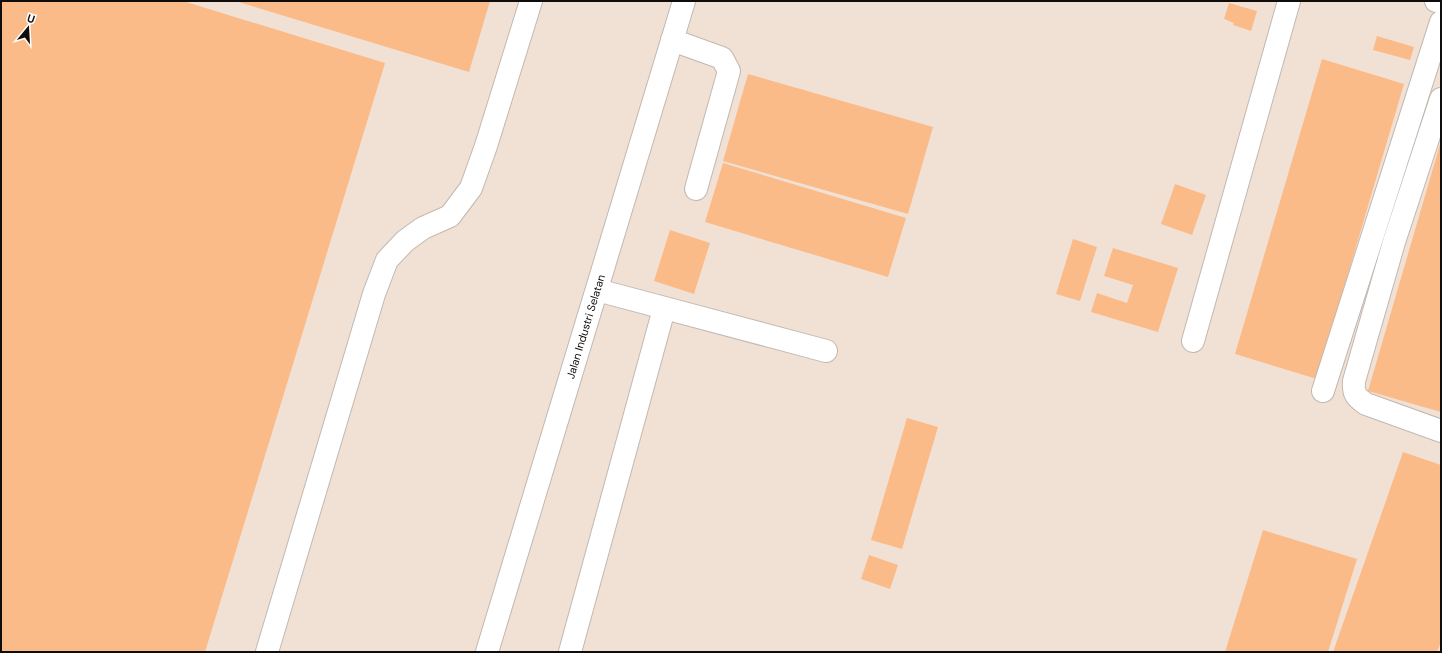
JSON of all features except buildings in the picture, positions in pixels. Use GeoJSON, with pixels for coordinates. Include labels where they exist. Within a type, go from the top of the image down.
{"type":"FeatureCollection","features":[{"type":"Feature","properties":{"kind":"street"},"geometry":{"type":"LineString","coordinates":[[267,652],[374,294],[387,260],[405,241],[423,228],[450,216],[471,188],[486,146],[531,1]]}},
{"type":"Feature","properties":{"kind":"street","name":"Jalan Industri Selatan"},"geometry":{"type":"LineString","coordinates":[[488,652],[684,1]]}},
{"type":"Feature","properties":{"kind":"street"},"geometry":{"type":"LineString","coordinates":[[1193,341],[1289,1]]}},
{"type":"Feature","properties":{"kind":"street"},"geometry":{"type":"LineString","coordinates":[[1436,1],[1441,2]]}},
{"type":"Feature","properties":{"kind":"street"},"geometry":{"type":"LineString","coordinates":[[1323,391],[1441,22]]}},
{"type":"Feature","properties":{"kind":"street"},"geometry":{"type":"LineString","coordinates":[[672,40],[722,58],[729,71],[696,189]]}},
{"type":"Feature","properties":{"kind":"street"},"geometry":{"type":"LineString","coordinates":[[1441,99],[1394,242],[1354,381],[1354,390],[1357,398],[1366,404],[1441,431]]}},
{"type":"Feature","properties":{"kind":"street"},"geometry":{"type":"LineString","coordinates":[[597,290],[826,351]]}},
{"type":"Feature","properties":{"kind":"street"},"geometry":{"type":"LineString","coordinates":[[570,652],[664,309]]}},
{"type":"Feature","properties":{"kind":"shaded area"},"geometry":{"type":"Polygon","coordinates":[[[1,1],[1441,1],[1441,652],[1,652],[1,1]]]}}]}
